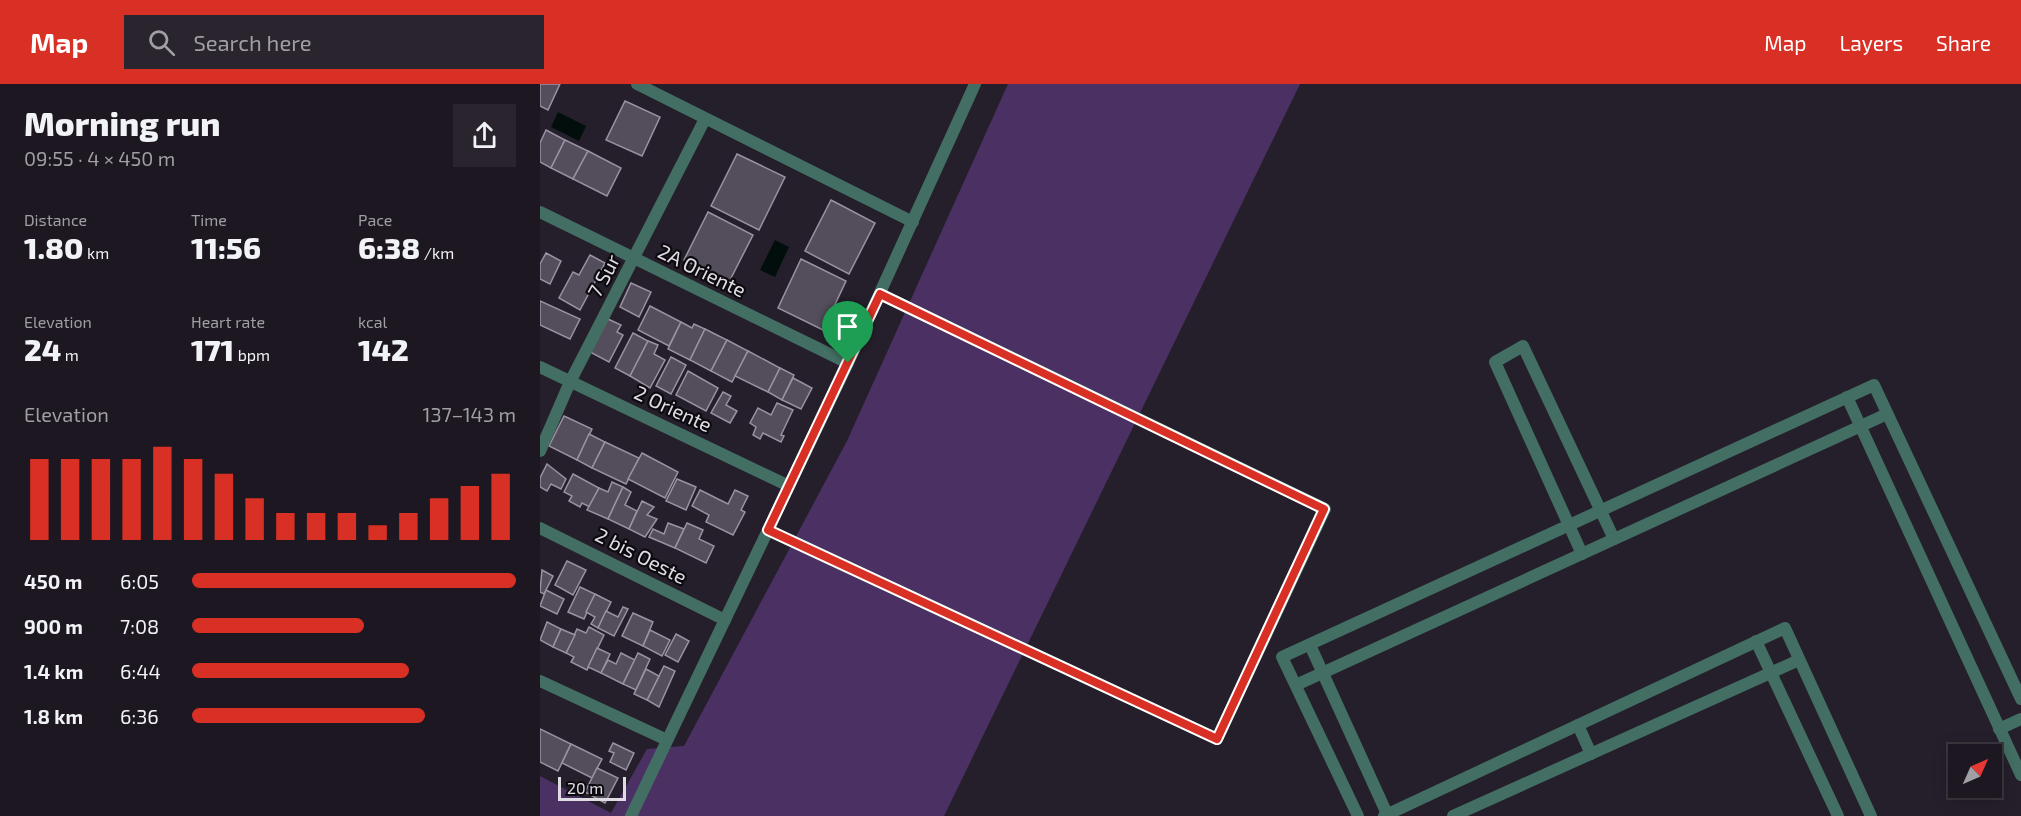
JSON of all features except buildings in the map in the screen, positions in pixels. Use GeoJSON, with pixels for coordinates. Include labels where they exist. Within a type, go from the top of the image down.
{"type":"FeatureCollection","features":[{"type":"Feature","properties":{"kind":"street"},"geometry":{"type":"LineString","coordinates":[[637,84],[913,222]]}},
{"type":"Feature","properties":{"kind":"street"},"geometry":{"type":"LineString","coordinates":[[631,816],[848,363],[975,84]]}},
{"type":"Feature","properties":{"kind":"street","name":"7 Sur"},"geometry":{"type":"LineString","coordinates":[[540,452],[570,381],[705,119]]}},
{"type":"Feature","properties":{"kind":"street","name":"2A Oriente"},"geometry":{"type":"LineString","coordinates":[[540,213],[848,363]]}},
{"type":"Feature","properties":{"kind":"street"},"geometry":{"type":"LineString","coordinates":[[768,530],[1217,739],[1324,509],[880,294]]}},
{"type":"Feature","properties":{"kind":"street"},"geometry":{"type":"LineString","coordinates":[[1582,554],[1495,362],[1523,346],[1614,539]]}},
{"type":"Feature","properties":{"kind":"street","name":"2 Oriente"},"geometry":{"type":"LineString","coordinates":[[540,367],[789,486]]}},
{"type":"Feature","properties":{"kind":"street"},"geometry":{"type":"LineString","coordinates":[[1358,816],[1282,657],[1874,385],[2021,699]]}},
{"type":"Feature","properties":{"kind":"street"},"geometry":{"type":"LineString","coordinates":[[1847,397],[2000,729],[2017,757],[2021,775]]}},
{"type":"Feature","properties":{"kind":"street"},"geometry":{"type":"LineString","coordinates":[[1296,685],[1887,414]]}},
{"type":"Feature","properties":{"kind":"street","name":"2 bis Oeste"},"geometry":{"type":"LineString","coordinates":[[540,528],[725,620]]}},
{"type":"Feature","properties":{"kind":"street"},"geometry":{"type":"LineString","coordinates":[[1310,645],[1386,816],[1785,628],[1871,816]]}},
{"type":"Feature","properties":{"kind":"street"},"geometry":{"type":"LineString","coordinates":[[1756,641],[1838,816]]}},
{"type":"Feature","properties":{"kind":"street"},"geometry":{"type":"LineString","coordinates":[[1453,816],[1799,660]]}},
{"type":"Feature","properties":{"kind":"street"},"geometry":{"type":"LineString","coordinates":[[540,681],[667,740]]}},
{"type":"Feature","properties":{"kind":"street"},"geometry":{"type":"LineString","coordinates":[[2000,729],[2021,718]]}},
{"type":"Feature","properties":{"kind":"street"},"geometry":{"type":"LineString","coordinates":[[1578,725],[1591,754]]}},
{"type":"Feature","properties":{"kind":"shaded area"},"geometry":{"type":"Polygon","coordinates":[[[1008,84],[1300,84],[944,816],[540,816],[540,776],[611,813],[647,749],[684,746],[847,441],[1008,84]]]}},
{"type":"Feature","properties":{"kind":"shaded area"},"geometry":{"type":"Polygon","coordinates":[[[558,112],[586,126],[579,141],[551,127],[558,112]]]}},
{"type":"Feature","properties":{"kind":"shaded area"},"geometry":{"type":"Polygon","coordinates":[[[775,240],[789,247],[775,277],[760,270],[775,240]]]}},
{"type":"Feature","properties":{"kind":"route"},"geometry":{"type":"LineString","coordinates":[[880,294],[1324,509],[1217,739],[768,530],[848,363],[880,294]]}}]}
